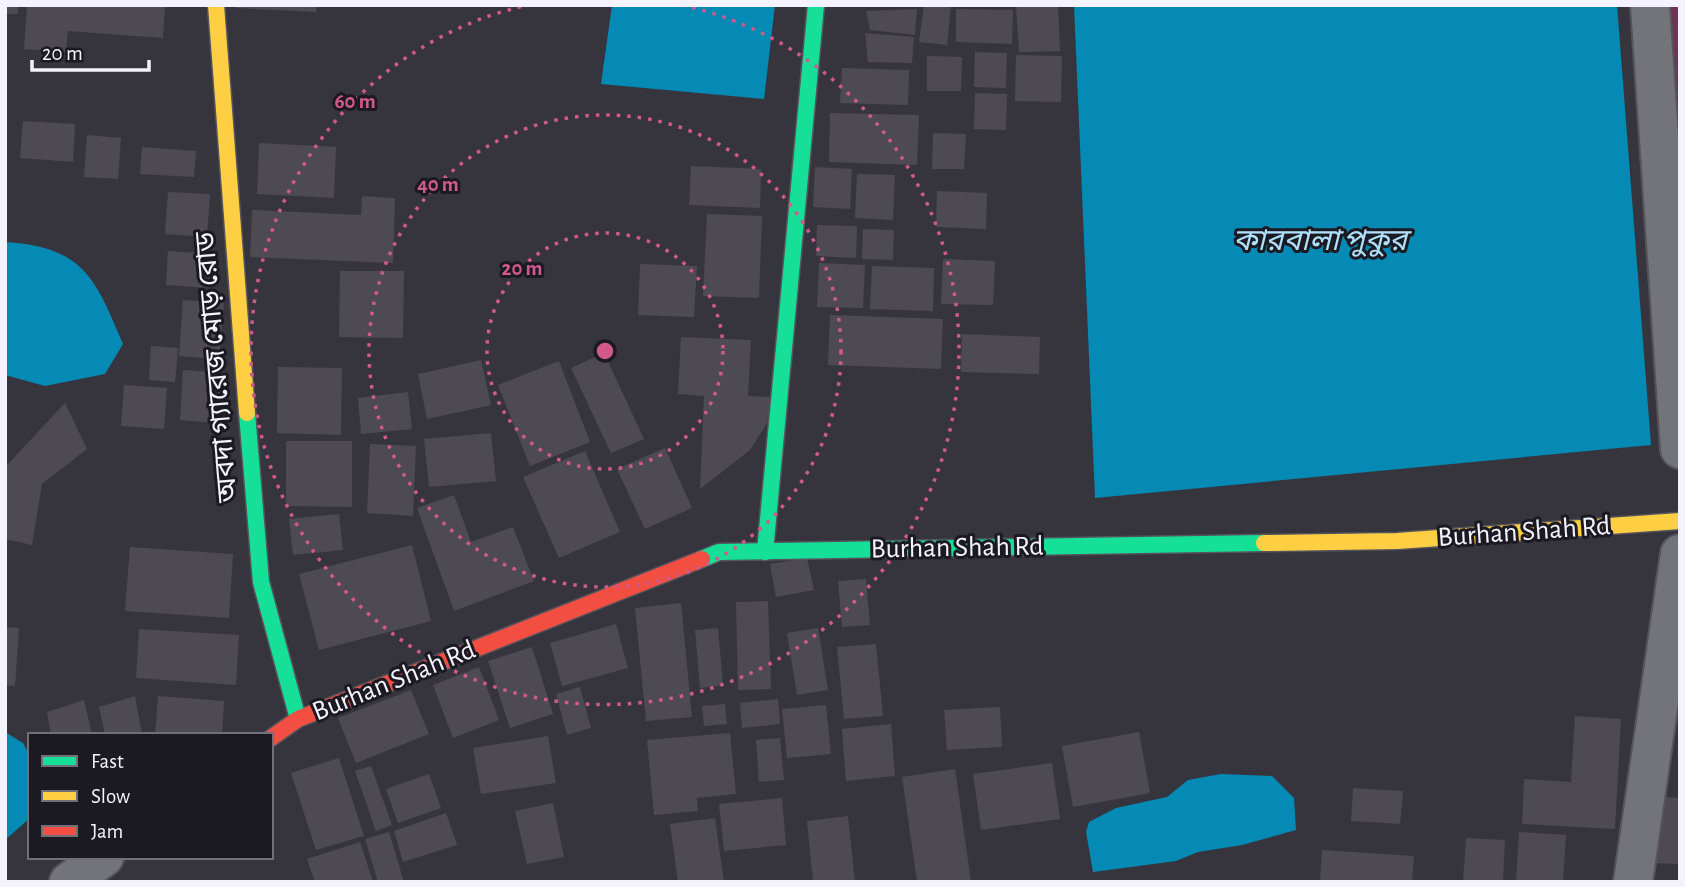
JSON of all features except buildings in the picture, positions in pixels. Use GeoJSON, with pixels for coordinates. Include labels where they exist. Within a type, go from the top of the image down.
{"type":"FeatureCollection","features":[{"type":"Feature","properties":{"kind":"street","name":"অবদা গ্যারেজ মোড় রোড"},"geometry":{"type":"LineString","coordinates":[[216,5],[226,171],[261,582],[298,719]]}},
{"type":"Feature","properties":{"kind":"street"},"geometry":{"type":"LineString","coordinates":[[765,552],[816,5]]}},
{"type":"Feature","properties":{"kind":"street"},"geometry":{"type":"LineString","coordinates":[[1650,5],[1680,449]]}},
{"type":"Feature","properties":{"kind":"street","name":"Burhan Shah Rd"},"geometry":{"type":"LineString","coordinates":[[273,737],[298,719],[719,552],[1397,541],[1680,521]]}},
{"type":"Feature","properties":{"kind":"street"},"geometry":{"type":"LineString","coordinates":[[1633,882],[1680,554]]}},
{"type":"Feature","properties":{"kind":"street"},"geometry":{"type":"LineString","coordinates":[[69,882],[101,859]]}},
{"type":"Feature","properties":{"kind":"shaded area"},"geometry":{"type":"Polygon","coordinates":[[[1666,5],[1680,5],[1680,191],[1666,5]]]}},
{"type":"Feature","properties":{"kind":"water"},"geometry":{"type":"Polygon","coordinates":[[[612,5],[775,5],[764,99],[601,84],[612,5]]]}},
{"type":"Feature","properties":{"kind":"water","name":"কারবালা পুকুর"},"geometry":{"type":"Polygon","coordinates":[[[1074,5],[1617,5],[1651,445],[1095,498],[1074,5]]]}},
{"type":"Feature","properties":{"kind":"water"},"geometry":{"type":"Polygon","coordinates":[[[5,242],[32,245],[70,259],[94,284],[123,344],[105,374],[45,386],[5,375],[5,242]]]}},
{"type":"Feature","properties":{"kind":"water"},"geometry":{"type":"Polygon","coordinates":[[[5,732],[23,743],[28,752],[28,820],[5,840],[5,732]]]}},
{"type":"Feature","properties":{"kind":"water"},"geometry":{"type":"Polygon","coordinates":[[[1221,774],[1272,776],[1294,798],[1296,830],[1242,845],[1198,852],[1176,861],[1093,872],[1086,832],[1089,822],[1116,808],[1167,797],[1188,780],[1221,774]]]}},
{"type":"Feature","properties":{"kind":"traffic: fast"},"geometry":{"type":"LineString","coordinates":[[765,552],[816,5]]}},
{"type":"Feature","properties":{"kind":"traffic: fast"},"geometry":{"type":"LineString","coordinates":[[247,413],[261,582],[298,719]]}},
{"type":"Feature","properties":{"kind":"traffic: fast"},"geometry":{"type":"LineString","coordinates":[[702,559],[719,552],[1264,543]]}},
{"type":"Feature","properties":{"kind":"traffic: slow"},"geometry":{"type":"LineString","coordinates":[[216,5],[247,413]]}},
{"type":"Feature","properties":{"kind":"traffic: slow"},"geometry":{"type":"LineString","coordinates":[[1264,543],[1397,541],[1680,521]]}},
{"type":"Feature","properties":{"kind":"traffic: jam"},"geometry":{"type":"LineString","coordinates":[[273,737],[298,719],[702,559]]}}]}
